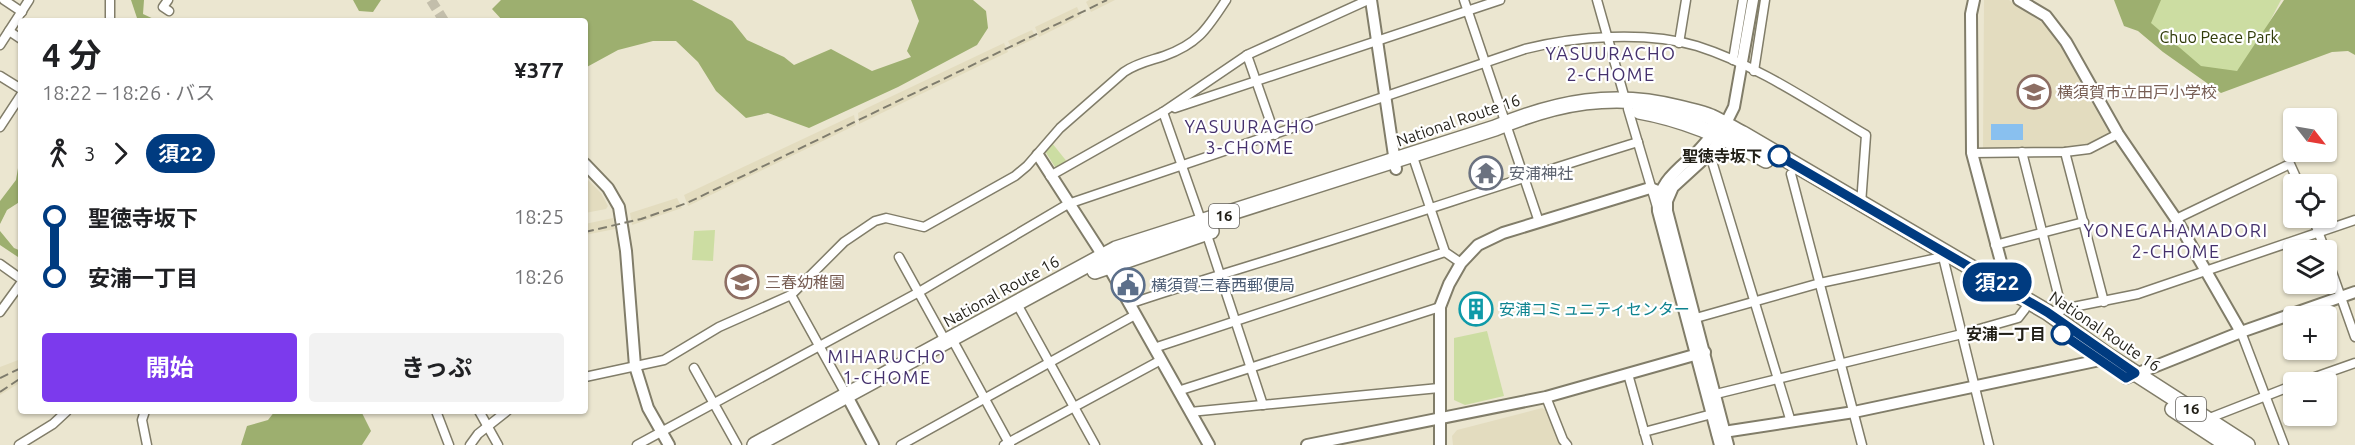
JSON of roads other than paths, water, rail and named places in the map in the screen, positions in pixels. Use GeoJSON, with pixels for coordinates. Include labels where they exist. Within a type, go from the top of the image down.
{"type":"FeatureCollection","features":[{"type":"Feature","properties":{"kind":"highway","name":"National Route 16"},"geometry":{"type":"LineString","coordinates":[[776,445],[951,342],[1105,261],[1507,128],[1575,112],[1627,104],[1721,131],[1861,204],[1995,286],[2025,309],[2104,357],[2228,445]]}},
{"type":"Feature","properties":{"kind":"highway","name":"National Route 16"},"geometry":{"type":"LineString","coordinates":[[1721,131],[1791,174],[1941,259],[1995,286],[2055,311],[2104,357]]}},
{"type":"Feature","properties":{"kind":"highway","name":"National Route 16"},"geometry":{"type":"LineString","coordinates":[[2130,375],[2247,445]]}},
{"type":"Feature","properties":{"kind":"highway","name":"National Route 16"},"geometry":{"type":"LineString","coordinates":[[755,445],[849,400]]}},
{"type":"Feature","properties":{"kind":"street"},"geometry":{"type":"LineString","coordinates":[[4,0],[22,12]]}},
{"type":"Feature","properties":{"kind":"street"},"geometry":{"type":"LineString","coordinates":[[0,45],[29,0]]}},
{"type":"Feature","properties":{"kind":"street"},"geometry":{"type":"LineString","coordinates":[[110,0],[110,18]]}},
{"type":"Feature","properties":{"kind":"street"},"geometry":{"type":"LineString","coordinates":[[168,0],[163,7],[169,11]]}},
{"type":"Feature","properties":{"kind":"street"},"geometry":{"type":"LineString","coordinates":[[588,375],[664,360],[719,327],[791,295],[817,271],[827,258],[875,221],[886,218],[924,227],[1015,176],[1060,128],[1124,72],[1136,64],[1164,56],[1193,42],[1203,34],[1226,0]]}},
{"type":"Feature","properties":{"kind":"street"},"geometry":{"type":"LineString","coordinates":[[1050,177],[1163,112],[1247,55],[1370,0],[1378,40],[1395,164]]}},
{"type":"Feature","properties":{"kind":"street"},"geometry":{"type":"LineString","coordinates":[[1464,0],[1539,222]]}},
{"type":"Feature","properties":{"kind":"street"},"geometry":{"type":"LineString","coordinates":[[1163,112],[1500,0]]}},
{"type":"Feature","properties":{"kind":"street"},"geometry":{"type":"LineString","coordinates":[[1597,0],[1638,142],[1655,190],[1658,211],[1701,353],[1716,394],[1721,432],[1720,445]]}},
{"type":"Feature","properties":{"kind":"street"},"geometry":{"type":"LineString","coordinates":[[1679,43],[1686,0]]}},
{"type":"Feature","properties":{"kind":"street"},"geometry":{"type":"LineString","coordinates":[[1728,445],[1712,414],[1696,318],[1667,211],[1667,201],[1674,187],[1686,176],[1721,131],[1734,107],[1743,0]]}},
{"type":"Feature","properties":{"kind":"street"},"geometry":{"type":"LineString","coordinates":[[1738,63],[1753,0]]}},
{"type":"Feature","properties":{"kind":"street"},"geometry":{"type":"LineString","coordinates":[[1754,70],[1765,0]]}},
{"type":"Feature","properties":{"kind":"street"},"geometry":{"type":"LineString","coordinates":[[1974,0],[1971,14],[1972,153],[2001,262],[1995,286]]}},
{"type":"Feature","properties":{"kind":"street"},"geometry":{"type":"LineString","coordinates":[[2019,0],[2046,16],[2054,24],[2118,134],[2176,219],[2207,270],[2241,332],[2284,445]]}},
{"type":"Feature","properties":{"kind":"street"},"geometry":{"type":"LineString","coordinates":[[9,31],[18,37]]}},
{"type":"Feature","properties":{"kind":"street"},"geometry":{"type":"LineString","coordinates":[[637,445],[920,292],[1068,204],[1555,41],[1641,38],[1679,43],[1696,46],[1754,70],[1866,135],[1861,204]]}},
{"type":"Feature","properties":{"kind":"street"},"geometry":{"type":"LineString","coordinates":[[1247,55],[1275,135]]}},
{"type":"Feature","properties":{"kind":"street"},"geometry":{"type":"LineString","coordinates":[[0,76],[18,87]]}},
{"type":"Feature","properties":{"kind":"street"},"geometry":{"type":"LineString","coordinates":[[0,127],[18,100]]}},
{"type":"Feature","properties":{"kind":"street"},"geometry":{"type":"LineString","coordinates":[[1163,112],[1263,405]]}},
{"type":"Feature","properties":{"kind":"street"},"geometry":{"type":"LineString","coordinates":[[1972,153],[2065,153],[2089,149],[2118,134]]}},
{"type":"Feature","properties":{"kind":"street"},"geometry":{"type":"LineString","coordinates":[[1129,304],[1638,142]]}},
{"type":"Feature","properties":{"kind":"street"},"geometry":{"type":"LineString","coordinates":[[1655,190],[1704,152]]}},
{"type":"Feature","properties":{"kind":"street"},"geometry":{"type":"LineString","coordinates":[[1704,152],[1711,158],[1791,422]]}},
{"type":"Feature","properties":{"kind":"street"},"geometry":{"type":"LineString","coordinates":[[2022,152],[2043,232],[2055,311],[2138,294],[2355,220]]}},
{"type":"Feature","properties":{"kind":"street"},"geometry":{"type":"LineString","coordinates":[[2065,153],[2104,302]]}},
{"type":"Feature","properties":{"kind":"street"},"geometry":{"type":"LineString","coordinates":[[1038,154],[1050,177],[1105,261],[1209,445]]}},
{"type":"Feature","properties":{"kind":"street"},"geometry":{"type":"LineString","coordinates":[[1413,158],[1445,252],[1461,263]]}},
{"type":"Feature","properties":{"kind":"street"},"geometry":{"type":"LineString","coordinates":[[2176,219],[2290,164],[2294,174]]}},
{"type":"Feature","properties":{"kind":"street"},"geometry":{"type":"LineString","coordinates":[[588,167],[614,197],[621,216],[626,251],[634,366],[648,408],[669,445]]}},
{"type":"Feature","properties":{"kind":"street"},"geometry":{"type":"LineString","coordinates":[[1791,174],[1862,445]]}},
{"type":"Feature","properties":{"kind":"street"},"geometry":{"type":"LineString","coordinates":[[1440,445],[1440,307],[1461,263],[1478,245],[1503,233],[1655,190],[1686,176]]}},
{"type":"Feature","properties":{"kind":"street"},"geometry":{"type":"LineString","coordinates":[[1655,190],[1667,201]]}},
{"type":"Feature","properties":{"kind":"street"},"geometry":{"type":"LineString","coordinates":[[1995,245],[2084,222]]}},
{"type":"Feature","properties":{"kind":"street"},"geometry":{"type":"LineString","coordinates":[[2317,228],[2321,240]]}},
{"type":"Feature","properties":{"kind":"street"},"geometry":{"type":"LineString","coordinates":[[1154,348],[1445,252]]}},
{"type":"Feature","properties":{"kind":"street"},"geometry":{"type":"LineString","coordinates":[[899,257],[985,398],[1008,444],[1161,360]]}},
{"type":"Feature","properties":{"kind":"street"},"geometry":{"type":"LineString","coordinates":[[1696,318],[1820,284],[1941,259],[1962,333],[1989,445]]}},
{"type":"Feature","properties":{"kind":"street"},"geometry":{"type":"LineString","coordinates":[[0,264],[18,284]]}},
{"type":"Feature","properties":{"kind":"street"},"geometry":{"type":"LineString","coordinates":[[2337,285],[2355,337]]}},
{"type":"Feature","properties":{"kind":"street"},"geometry":{"type":"LineString","coordinates":[[0,312],[18,289]]}},
{"type":"Feature","properties":{"kind":"street"},"geometry":{"type":"LineString","coordinates":[[2130,375],[2241,332],[2355,292]]}},
{"type":"Feature","properties":{"kind":"street"},"geometry":{"type":"LineString","coordinates":[[791,295],[873,445]]}},
{"type":"Feature","properties":{"kind":"street"},"geometry":{"type":"LineString","coordinates":[[1019,307],[1095,445]]}},
{"type":"Feature","properties":{"kind":"street"},"geometry":{"type":"LineString","coordinates":[[1178,391],[1440,307]]}},
{"type":"Feature","properties":{"kind":"street"},"geometry":{"type":"LineString","coordinates":[[1716,394],[2018,318],[2025,309]]}},
{"type":"Feature","properties":{"kind":"street"},"geometry":{"type":"LineString","coordinates":[[900,445],[1135,315]]}},
{"type":"Feature","properties":{"kind":"street"},"geometry":{"type":"LineString","coordinates":[[1307,445],[1546,397],[1701,353]]}},
{"type":"Feature","properties":{"kind":"street"},"geometry":{"type":"LineString","coordinates":[[1721,432],[1854,412],[2104,357]]}},
{"type":"Feature","properties":{"kind":"street"},"geometry":{"type":"LineString","coordinates":[[2329,372],[2355,363]]}},
{"type":"Feature","properties":{"kind":"street"},"geometry":{"type":"LineString","coordinates":[[694,368],[737,445]]}},
{"type":"Feature","properties":{"kind":"street"},"geometry":{"type":"LineString","coordinates":[[1628,374],[1648,445]]}},
{"type":"Feature","properties":{"kind":"street"},"geometry":{"type":"LineString","coordinates":[[1190,412],[1439,388]]}},
{"type":"Feature","properties":{"kind":"street"},"geometry":{"type":"LineString","coordinates":[[2207,419],[2283,389]]}},
{"type":"Feature","properties":{"kind":"street"},"geometry":{"type":"LineString","coordinates":[[1546,397],[1567,445]]}},
{"type":"Feature","properties":{"kind":"street"},"geometry":{"type":"LineString","coordinates":[[20,445],[48,428],[64,414]]}},
{"type":"Feature","properties":{"kind":"street"},"geometry":{"type":"LineString","coordinates":[[144,414],[142,420],[147,445]]}},
{"type":"Feature","properties":{"kind":"street"},"geometry":{"type":"LineString","coordinates":[[437,414],[449,445]]}},
{"type":"Feature","properties":{"kind":"street"},"geometry":{"type":"LineString","coordinates":[[480,414],[498,445]]}},
{"type":"Feature","properties":{"kind":"street"},"geometry":{"type":"LineString","coordinates":[[470,445],[478,434],[503,414]]}},
{"type":"Feature","properties":{"kind":"street"},"geometry":{"type":"LineString","coordinates":[[1644,432],[1712,414]]}},
{"type":"Feature","properties":{"kind":"water"},"geometry":{"type":"Polygon","coordinates":[[[1991,124],[2023,124],[2023,140],[1991,140],[1991,124]]]}},
{"type":"Feature","properties":{"kind":"tunnel"},"geometry":{"type":"LineString","coordinates":[[431,0],[442,18]]}},
{"type":"Feature","properties":{"kind":"railway"},"geometry":{"type":"LineString","coordinates":[[588,231],[641,219],[687,203],[1107,0]]}},
{"type":"Feature","properties":{"kind":"railway"},"geometry":{"type":"LineString","coordinates":[[0,378],[18,369]]}},
{"type":"Feature","properties":{"kind":"railway"},"geometry":{"type":"LineString","coordinates":[[0,392],[18,380]]}},
{"type":"Feature","properties":{"kind":"place","name":"横須賀市立田戸小学校"},"geometry":{"type":"Point","coordinates":[2034,92]}},
{"type":"Feature","properties":{"kind":"place","name":"聖徳寺坂下"},"geometry":{"type":"Point","coordinates":[1779,156]}},
{"type":"Feature","properties":{"kind":"place","name":"安浦神社"},"geometry":{"type":"Point","coordinates":[1486,173]}},
{"type":"Feature","properties":{"kind":"place","name":"三春幼稚園"},"geometry":{"type":"Point","coordinates":[742,282]}},
{"type":"Feature","properties":{"kind":"place","name":"横須賀三春西郵便局"},"geometry":{"type":"Point","coordinates":[1128,285]}},
{"type":"Feature","properties":{"kind":"place","name":"安浦コミュニティセンター"},"geometry":{"type":"Point","coordinates":[1476,309]}},
{"type":"Feature","properties":{"kind":"place","name":"安浦一丁目"},"geometry":{"type":"Point","coordinates":[2062,334]}},
{"type":"Feature","properties":{"kind":"district","name":"YASUURACHO 2-CHOME"},"geometry":{"type":"Point","coordinates":[1611,64]}},
{"type":"Feature","properties":{"kind":"district","name":"YASUURACHO 3-CHOME"},"geometry":{"type":"Point","coordinates":[1250,137]}},
{"type":"Feature","properties":{"kind":"district","name":"YONEGAHAMADORI 2-CHOME"},"geometry":{"type":"Point","coordinates":[2176,241]}},
{"type":"Feature","properties":{"kind":"district","name":"MIHARUCHO 1-CHOME"},"geometry":{"type":"Point","coordinates":[887,367]}},
{"type":"Feature","properties":{"kind":"park label","name":"Chuo Peace Park"},"geometry":{"type":"Point","coordinates":[2219,37]}}]}
